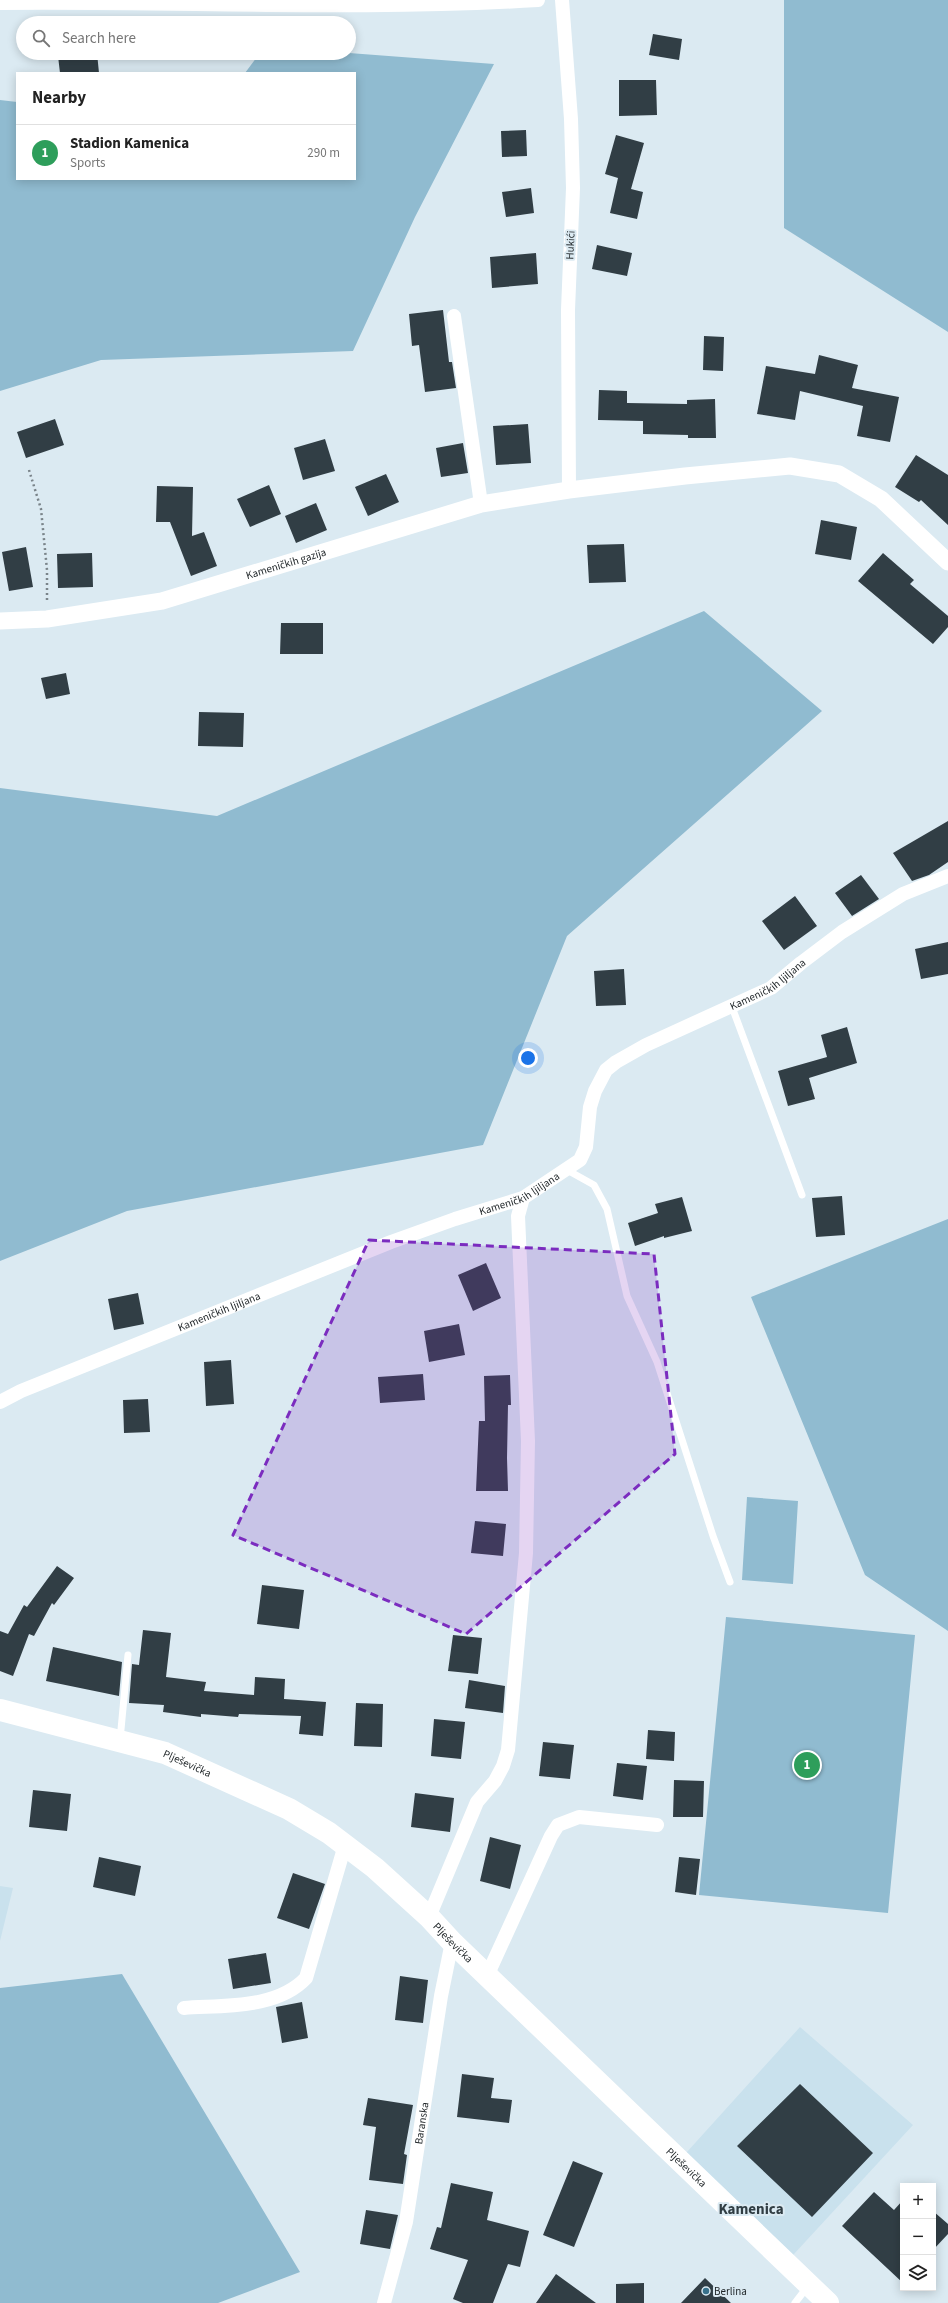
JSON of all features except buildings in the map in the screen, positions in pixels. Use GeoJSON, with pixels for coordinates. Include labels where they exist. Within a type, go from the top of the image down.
{"type":"FeatureCollection","features":[{"type":"Feature","properties":{"kind":"main road","name":"Plješevička"},"geometry":{"type":"LineString","coordinates":[[0,1710],[44,1723],[120,1740],[165,1753],[289,1809],[329,1833],[375,1868],[429,1917],[487,1976],[828,2303]]}},
{"type":"Feature","properties":{"kind":"street"},"geometry":{"type":"LineString","coordinates":[[0,3],[268,5],[495,3],[538,0]]}},
{"type":"Feature","properties":{"kind":"street","name":"Hukići"},"geometry":{"type":"LineString","coordinates":[[562,0],[571,119],[573,188],[568,310],[569,490]]}},
{"type":"Feature","properties":{"kind":"street"},"geometry":{"type":"LineString","coordinates":[[454,316],[481,504]]}},
{"type":"Feature","properties":{"kind":"street","name":"Kameničkih gazija"},"geometry":{"type":"LineString","coordinates":[[0,621],[47,619],[162,601],[481,504],[569,490],[685,476],[790,466],[839,474],[881,499],[948,562]]}},
{"type":"Feature","properties":{"kind":"street","name":"Kameničkih ljiljana"},"geometry":{"type":"LineString","coordinates":[[0,1402],[22,1391],[273,1288],[455,1219],[522,1198],[567,1170],[580,1160],[586,1147],[592,1102],[595,1091],[606,1070],[616,1062],[646,1046],[772,988],[842,932],[903,894],[948,876]]}},
{"type":"Feature","properties":{"kind":"street"},"geometry":{"type":"LineString","coordinates":[[429,1917],[477,1802],[495,1781],[504,1766],[508,1750],[526,1552],[528,1441],[518,1216],[522,1198]]}},
{"type":"Feature","properties":{"kind":"street"},"geometry":{"type":"LineString","coordinates":[[487,1976],[551,1836],[558,1825],[579,1817],[657,1825]]}},
{"type":"Feature","properties":{"kind":"street"},"geometry":{"type":"LineString","coordinates":[[184,2008],[230,2005],[278,1998],[297,1988],[306,1978],[345,1845]]}},
{"type":"Feature","properties":{"kind":"street","name":"Baranska"},"geometry":{"type":"LineString","coordinates":[[384,2303],[406,2222],[438,2012],[452,1942]]}},
{"type":"Feature","properties":{"kind":"lane"},"geometry":{"type":"LineString","coordinates":[[732,1007],[802,1195]]}},
{"type":"Feature","properties":{"kind":"lane"},"geometry":{"type":"LineString","coordinates":[[567,1170],[594,1185],[607,1209],[627,1296],[657,1362],[713,1536],[730,1582]]}},
{"type":"Feature","properties":{"kind":"lane"},"geometry":{"type":"LineString","coordinates":[[120,1740],[128,1655]]}},
{"type":"Feature","properties":{"kind":"lane"},"geometry":{"type":"LineString","coordinates":[[795,2303],[809,2284]]}},
{"type":"Feature","properties":{"kind":"path"},"geometry":{"type":"LineString","coordinates":[[29,470],[41,509],[47,570],[47,619]]}},
{"type":"Feature","properties":{"kind":"highlighted area"},"geometry":{"type":"Polygon","coordinates":[[[369,1240],[654,1254],[675,1454],[466,1634],[233,1535],[369,1240]]]}},
{"type":"Feature","properties":{"kind":"shaded area"},"geometry":{"type":"Polygon","coordinates":[[[784,0],[948,0],[948,332],[784,228],[784,0]]]}},
{"type":"Feature","properties":{"kind":"shaded area"},"geometry":{"type":"Polygon","coordinates":[[[356,54],[494,64],[415,217],[353,351],[101,360],[0,391],[0,100],[16,102],[16,180],[356,180],[356,72],[246,72],[255,60],[356,60],[356,54]]]}},
{"type":"Feature","properties":{"kind":"shaded area"},"geometry":{"type":"Polygon","coordinates":[[[704,611],[822,711],[567,936],[483,1145],[127,1211],[0,1261],[0,788],[217,816],[704,611]]]}},
{"type":"Feature","properties":{"kind":"shaded area"},"geometry":{"type":"Polygon","coordinates":[[[948,1219],[948,1631],[865,1575],[751,1297],[948,1219]]]}},
{"type":"Feature","properties":{"kind":"shaded area"},"geometry":{"type":"Polygon","coordinates":[[[747,1497],[798,1501],[793,1584],[742,1580],[747,1497]]]}},
{"type":"Feature","properties":{"kind":"shaded area"},"geometry":{"type":"Polygon","coordinates":[[[726,1617],[915,1635],[888,1913],[699,1895],[726,1617]]]}},
{"type":"Feature","properties":{"kind":"shaded area"},"geometry":{"type":"Polygon","coordinates":[[[0,1886],[13,1888],[0,1941],[0,1886]]]}},
{"type":"Feature","properties":{"kind":"shaded area"},"geometry":{"type":"Polygon","coordinates":[[[122,1974],[300,2272],[218,2303],[0,2303],[0,1988],[122,1974]]]}},
{"type":"Feature","properties":{"kind":"shaded area"},"geometry":{"type":"Polygon","coordinates":[[[800,2027],[913,2125],[782,2267],[677,2163],[800,2027]]]}},
{"type":"Feature","properties":{"kind":"place","name":"Stadion Kamenica"},"geometry":{"type":"Point","coordinates":[807,1765]}},
{"type":"Feature","properties":{"kind":"place","name":"Berlina"},"geometry":{"type":"Point","coordinates":[706,2291]}},
{"type":"Feature","properties":{"kind":"district","name":"Kamenica"},"geometry":{"type":"Point","coordinates":[751,2209]}}]}
